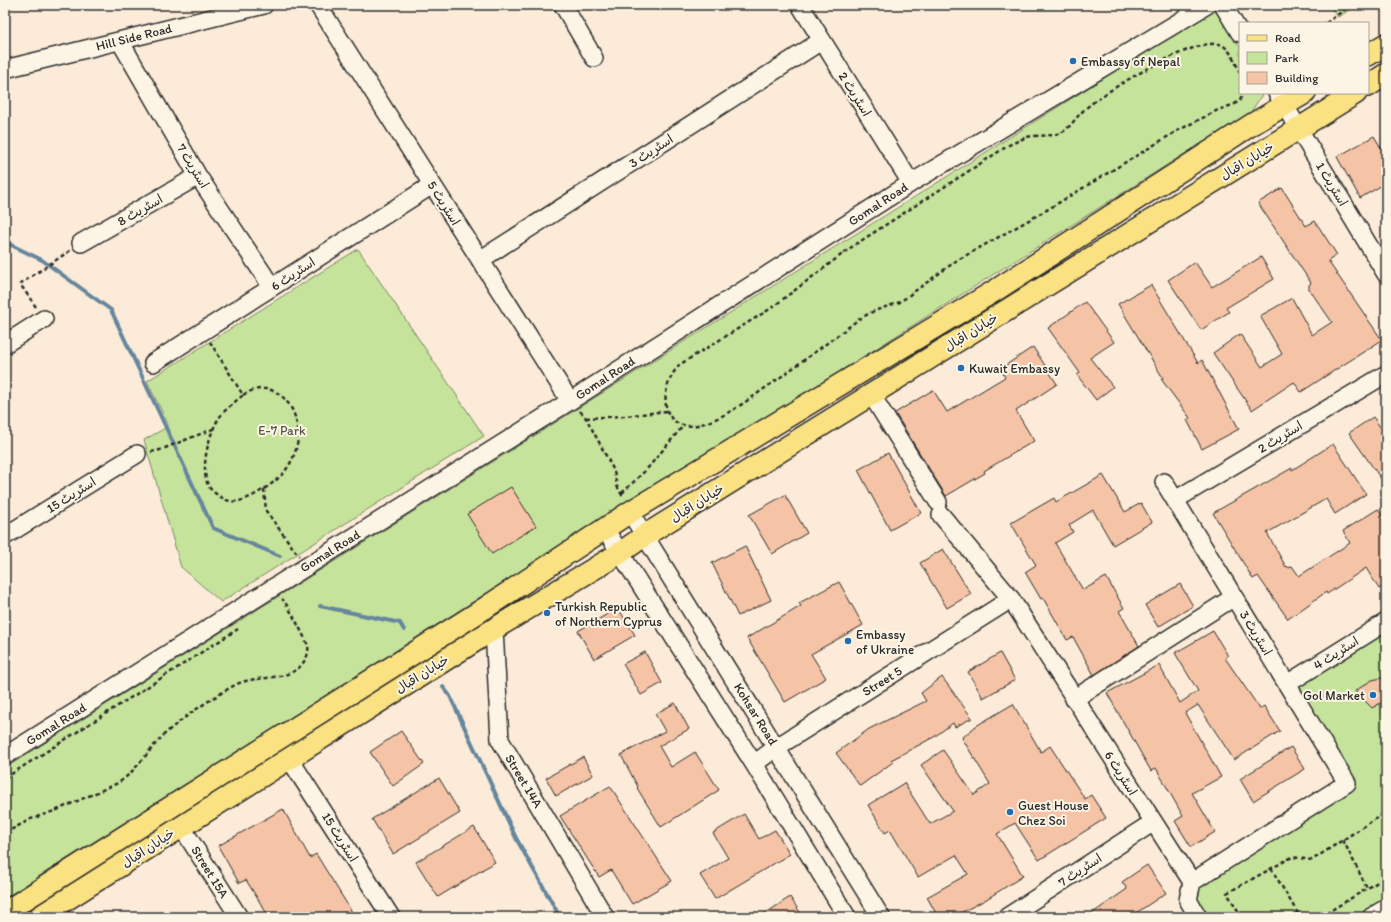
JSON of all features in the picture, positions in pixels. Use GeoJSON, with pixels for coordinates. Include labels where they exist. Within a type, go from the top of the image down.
{"type":"FeatureCollection","features":[{"type":"Feature","properties":{"kind":"main road"},"geometry":{"type":"LineString","coordinates":[[1369,54],[1386,44]]}},
{"type":"Feature","properties":{"kind":"main road"},"geometry":{"type":"LineString","coordinates":[[1369,85],[1386,74]]}},
{"type":"Feature","properties":{"kind":"main road","name":"خیابان اقبال"},"geometry":{"type":"LineString","coordinates":[[5,912],[482,610],[605,529],[626,503],[996,290],[1251,125],[1281,99],[1302,94]]}},
{"type":"Feature","properties":{"kind":"main road","name":"خیابان اقبال"},"geometry":{"type":"LineString","coordinates":[[39,917],[494,629],[620,553],[644,536],[871,394],[1354,94]]}},
{"type":"Feature","properties":{"kind":"street","name":"Hill Side Road"},"geometry":{"type":"LineString","coordinates":[[5,69],[264,5]]}},
{"type":"Feature","properties":{"kind":"street","name":"اسٹریٹ 5"},"geometry":{"type":"LineString","coordinates":[[318,5],[570,401]]}},
{"type":"Feature","properties":{"kind":"street"},"geometry":{"type":"LineString","coordinates":[[563,5],[594,58]]}},
{"type":"Feature","properties":{"kind":"street","name":"اسٹریٹ 2"},"geometry":{"type":"LineString","coordinates":[[800,5],[910,183]]}},
{"type":"Feature","properties":{"kind":"street","name":"Gomal Road"},"geometry":{"type":"LineString","coordinates":[[5,756],[570,401],[910,183],[1207,5]]}},
{"type":"Feature","properties":{"kind":"street"},"geometry":{"type":"LineString","coordinates":[[1223,5],[1239,31]]}},
{"type":"Feature","properties":{"kind":"street","name":"اسٹریٹ 7"},"geometry":{"type":"LineString","coordinates":[[120,40],[198,176],[272,287]]}},
{"type":"Feature","properties":{"kind":"street","name":"اسٹریٹ 3"},"geometry":{"type":"LineString","coordinates":[[480,260],[821,41]]}},
{"type":"Feature","properties":{"kind":"street","name":"اسٹریٹ 1"},"geometry":{"type":"LineString","coordinates":[[1281,99],[1386,274]]}},
{"type":"Feature","properties":{"kind":"street","name":"اسٹریٹ 8"},"geometry":{"type":"LineString","coordinates":[[81,244],[198,176]]}},
{"type":"Feature","properties":{"kind":"street","name":"اسٹریٹ 6"},"geometry":{"type":"LineString","coordinates":[[153,363],[432,185]]}},
{"type":"Feature","properties":{"kind":"street"},"geometry":{"type":"LineString","coordinates":[[5,344],[44,319]]}},
{"type":"Feature","properties":{"kind":"street","name":"اسٹریٹ 2"},"geometry":{"type":"LineString","coordinates":[[1175,500],[1386,374]]}},
{"type":"Feature","properties":{"kind":"street","name":"اسٹریٹ 6"},"geometry":{"type":"LineString","coordinates":[[871,394],[939,508],[1012,599],[1152,823],[1192,882]]}},
{"type":"Feature","properties":{"kind":"street","name":"اسٹریٹ 15"},"geometry":{"type":"LineString","coordinates":[[5,536],[137,454]]}},
{"type":"Feature","properties":{"kind":"street","name":"اسٹریٹ 3"},"geometry":{"type":"LineString","coordinates":[[1164,482],[1347,783],[1192,882]]}},
{"type":"Feature","properties":{"kind":"street","name":"Kohsar Road"},"geometry":{"type":"LineString","coordinates":[[626,503],[644,536],[777,747],[876,915]]}},
{"type":"Feature","properties":{"kind":"street"},"geometry":{"type":"LineString","coordinates":[[605,529],[754,764],[848,917]]}},
{"type":"Feature","properties":{"kind":"street"},"geometry":{"type":"LineString","coordinates":[[1074,698],[1234,598]]}},
{"type":"Feature","properties":{"kind":"street","name":"Street 5"},"geometry":{"type":"LineString","coordinates":[[754,764],[777,747],[1012,599]]}},
{"type":"Feature","properties":{"kind":"street","name":"اسٹریٹ 4"},"geometry":{"type":"LineString","coordinates":[[1287,684],[1386,622]]}},
{"type":"Feature","properties":{"kind":"street","name":"Street 14A"},"geometry":{"type":"LineString","coordinates":[[494,629],[500,740],[605,917]]}},
{"type":"Feature","properties":{"kind":"street","name":"اسٹریٹ 15"},"geometry":{"type":"LineString","coordinates":[[289,758],[391,917]]}},
{"type":"Feature","properties":{"kind":"street","name":"اسٹریٹ 7"},"geometry":{"type":"LineString","coordinates":[[1007,917],[1152,823]]}},
{"type":"Feature","properties":{"kind":"street","name":"Street 15A"},"geometry":{"type":"LineString","coordinates":[[181,826],[239,917]]}},
{"type":"Feature","properties":{"kind":"street"},"geometry":{"type":"LineString","coordinates":[[1192,882],[1188,900],[1198,917]]}},
{"type":"Feature","properties":{"kind":"street"},"geometry":{"type":"LineString","coordinates":[[1371,917],[1386,908]]}},
{"type":"Feature","properties":{"kind":"path"},"geometry":{"type":"LineString","coordinates":[[1327,22],[1351,5]]}},
{"type":"Feature","properties":{"kind":"path"},"geometry":{"type":"LineString","coordinates":[[1239,71],[1226,48],[1221,44],[1202,44],[1173,55],[1109,92],[1085,109],[1063,132],[1048,136],[1026,137],[1009,145],[853,246],[770,309],[679,365],[670,376],[665,391],[665,404],[667,411],[674,421],[684,426],[708,422],[736,407],[753,397],[859,319],[874,311],[900,302],[956,261],[1045,211],[1177,131],[1218,110],[1235,104],[1240,100],[1242,94]]}},
{"type":"Feature","properties":{"kind":"path"},"geometry":{"type":"LineString","coordinates":[[44,319],[20,284],[56,260]]}},
{"type":"Feature","properties":{"kind":"path"},"geometry":{"type":"LineString","coordinates":[[203,332],[243,395]]}},
{"type":"Feature","properties":{"kind":"path"},"geometry":{"type":"LineString","coordinates":[[259,389],[275,391],[282,394],[289,403],[295,420],[298,443],[294,456],[277,480],[264,490],[240,501],[232,502],[224,499],[208,486],[204,466],[214,429],[219,418],[243,395],[250,391],[259,389]]}},
{"type":"Feature","properties":{"kind":"path"},"geometry":{"type":"LineString","coordinates":[[570,401],[586,418],[614,471],[616,486],[626,503],[647,469],[684,426]]}},
{"type":"Feature","properties":{"kind":"path"},"geometry":{"type":"LineString","coordinates":[[586,418],[625,416],[667,411]]}},
{"type":"Feature","properties":{"kind":"path"},"geometry":{"type":"LineString","coordinates":[[160,450],[214,429]]}},
{"type":"Feature","properties":{"kind":"path"},"geometry":{"type":"LineString","coordinates":[[264,490],[266,511],[306,566]]}},
{"type":"Feature","properties":{"kind":"path"},"geometry":{"type":"LineString","coordinates":[[5,833],[25,822],[57,810],[118,783],[126,777],[168,731],[220,694],[239,683],[273,677],[299,667],[308,656],[308,646],[283,599],[277,603]]}},
{"type":"Feature","properties":{"kind":"path"},"geometry":{"type":"LineString","coordinates":[[5,778],[239,628]]}},
{"type":"Feature","properties":{"kind":"path"},"geometry":{"type":"LineString","coordinates":[[1242,917],[1227,893],[1292,857],[1312,860],[1386,812]]}},
{"type":"Feature","properties":{"kind":"path"},"geometry":{"type":"LineString","coordinates":[[1343,840],[1368,888]]}},
{"type":"Feature","properties":{"kind":"path"},"geometry":{"type":"LineString","coordinates":[[1271,868],[1300,917]]}},
{"type":"Feature","properties":{"kind":"path"},"geometry":{"type":"LineString","coordinates":[[1320,917],[1386,877]]}},
{"type":"Feature","properties":{"kind":"green space"},"geometry":{"type":"Polygon","coordinates":[[[1329,5],[1358,5],[1338,17],[1329,5]]]}},
{"type":"Feature","properties":{"kind":"green space"},"geometry":{"type":"Polygon","coordinates":[[[1214,9],[1239,46],[1239,94],[1262,94],[1251,112],[5,898],[5,768],[1214,9]]]}},
{"type":"Feature","properties":{"kind":"green space","name":"E-7 Park"},"geometry":{"type":"Polygon","coordinates":[[[358,249],[484,436],[221,602],[181,567],[144,440],[169,426],[147,381],[358,249]]]}},
{"type":"Feature","properties":{"kind":"green space"},"geometry":{"type":"Polygon","coordinates":[[[1386,622],[1386,908],[1371,917],[1198,917],[1192,882],[1347,783],[1287,684],[1386,622]]]}},
{"type":"Feature","properties":{"kind":"building"},"geometry":{"type":"Polygon","coordinates":[[[1374,136],[1386,156],[1386,183],[1360,198],[1337,157],[1374,136]]]}},
{"type":"Feature","properties":{"kind":"building"},"geometry":{"type":"Polygon","coordinates":[[[1282,188],[1306,226],[1315,221],[1337,255],[1328,261],[1382,340],[1301,392],[1294,382],[1252,410],[1213,353],[1240,334],[1262,367],[1282,354],[1260,316],[1292,298],[1312,335],[1332,322],[1309,289],[1309,285],[1311,283],[1258,203],[1282,188]]]}},
{"type":"Feature","properties":{"kind":"building"},"geometry":{"type":"Polygon","coordinates":[[[1261,257],[1274,279],[1226,308],[1229,312],[1201,330],[1168,280],[1195,262],[1212,287],[1261,257]]]}},
{"type":"Feature","properties":{"kind":"building"},"geometry":{"type":"Polygon","coordinates":[[[1151,285],[1198,363],[1202,360],[1239,429],[1202,449],[1187,420],[1190,418],[1161,379],[1163,378],[1118,304],[1151,285]]]}},
{"type":"Feature","properties":{"kind":"building"},"geometry":{"type":"Polygon","coordinates":[[[1085,302],[1114,342],[1090,358],[1113,387],[1096,400],[1077,375],[1080,373],[1048,328],[1085,302]]]}},
{"type":"Feature","properties":{"kind":"building"},"geometry":{"type":"Polygon","coordinates":[[[1033,347],[1057,384],[1016,411],[1034,441],[946,496],[895,413],[933,390],[947,412],[1005,377],[1000,369],[1033,347]]]}},
{"type":"Feature","properties":{"kind":"building"},"geometry":{"type":"Polygon","coordinates":[[[1373,417],[1386,435],[1386,486],[1349,433],[1373,417]]]}},
{"type":"Feature","properties":{"kind":"building"},"geometry":{"type":"Polygon","coordinates":[[[1333,444],[1366,494],[1335,514],[1326,499],[1267,533],[1286,567],[1287,566],[1289,568],[1292,566],[1299,576],[1350,543],[1343,531],[1378,509],[1386,522],[1386,585],[1379,589],[1366,568],[1327,594],[1326,592],[1288,619],[1258,576],[1253,579],[1213,513],[1292,468],[1292,470],[1333,444]]]}},
{"type":"Feature","properties":{"kind":"building"},"geometry":{"type":"Polygon","coordinates":[[[888,453],[921,513],[890,530],[858,470],[888,453]]]}},
{"type":"Feature","properties":{"kind":"building"},"geometry":{"type":"Polygon","coordinates":[[[1103,475],[1125,512],[1141,503],[1152,522],[1113,545],[1093,510],[1069,525],[1073,532],[1055,543],[1083,590],[1106,577],[1124,608],[1119,611],[1139,646],[1094,675],[1073,637],[1067,640],[1043,598],[1041,599],[1025,572],[1036,565],[1011,523],[1054,498],[1056,502],[1103,475]]]}},
{"type":"Feature","properties":{"kind":"building"},"geometry":{"type":"Polygon","coordinates":[[[511,487],[536,526],[492,554],[467,514],[511,487]]]}},
{"type":"Feature","properties":{"kind":"building"},"geometry":{"type":"Polygon","coordinates":[[[785,495],[807,533],[772,554],[749,515],[785,495]]]}},
{"type":"Feature","properties":{"kind":"building"},"geometry":{"type":"Polygon","coordinates":[[[745,546],[771,600],[738,616],[712,563],[745,546]]]}},
{"type":"Feature","properties":{"kind":"building"},"geometry":{"type":"Polygon","coordinates":[[[943,549],[971,594],[947,608],[920,563],[943,549]]]}},
{"type":"Feature","properties":{"kind":"building"},"geometry":{"type":"Polygon","coordinates":[[[839,582],[863,625],[811,654],[826,678],[785,702],[747,638],[801,606],[799,603],[839,582]]]}},
{"type":"Feature","properties":{"kind":"building"},"geometry":{"type":"Polygon","coordinates":[[[1180,584],[1193,606],[1158,627],[1145,605],[1180,584]]]}},
{"type":"Feature","properties":{"kind":"building"},"geometry":{"type":"Polygon","coordinates":[[[618,608],[635,635],[594,659],[578,631],[618,608]]]}},
{"type":"Feature","properties":{"kind":"building"},"geometry":{"type":"Polygon","coordinates":[[[1213,631],[1228,656],[1225,658],[1260,709],[1264,706],[1280,731],[1234,760],[1198,705],[1185,713],[1221,777],[1192,793],[1215,832],[1191,847],[1175,821],[1183,816],[1156,768],[1151,771],[1107,693],[1159,665],[1180,703],[1198,691],[1175,653],[1213,631]]]}},
{"type":"Feature","properties":{"kind":"building"},"geometry":{"type":"Polygon","coordinates":[[[645,652],[662,683],[641,695],[623,664],[645,652]]]}},
{"type":"Feature","properties":{"kind":"building"},"geometry":{"type":"Polygon","coordinates":[[[1000,653],[1015,680],[983,698],[968,672],[1000,653]]]}},
{"type":"Feature","properties":{"kind":"building"},"geometry":{"type":"Polygon","coordinates":[[[942,677],[972,718],[955,727],[953,723],[934,737],[891,760],[893,762],[860,786],[836,753],[869,729],[926,701],[921,693],[942,677]]]}},
{"type":"Feature","properties":{"kind":"building","name":"Gol Market"},"geometry":{"type":"Polygon","coordinates":[[[1386,677],[1386,700],[1372,708],[1355,691],[1372,680],[1386,677]]]}},
{"type":"Feature","properties":{"kind":"building"},"geometry":{"type":"Polygon","coordinates":[[[675,703],[689,729],[659,746],[671,767],[695,752],[719,790],[661,827],[637,788],[638,787],[621,755],[665,731],[655,714],[675,703]]]}},
{"type":"Feature","properties":{"kind":"building"},"geometry":{"type":"Polygon","coordinates":[[[1013,704],[1041,752],[1050,746],[1085,799],[1091,795],[1106,818],[1039,860],[1015,823],[997,834],[1023,876],[985,900],[953,917],[938,917],[927,897],[968,874],[956,855],[918,877],[890,830],[885,833],[868,805],[904,783],[930,824],[953,811],[921,765],[943,750],[974,795],[990,784],[962,738],[976,726],[1013,704]]]}},
{"type":"Feature","properties":{"kind":"building"},"geometry":{"type":"Polygon","coordinates":[[[401,731],[424,764],[393,786],[370,752],[401,731]]]}},
{"type":"Feature","properties":{"kind":"building"},"geometry":{"type":"Polygon","coordinates":[[[1291,747],[1305,769],[1253,801],[1240,779],[1291,747]]]}},
{"type":"Feature","properties":{"kind":"building"},"geometry":{"type":"Polygon","coordinates":[[[583,757],[593,775],[556,796],[546,778],[583,757]]]}},
{"type":"Feature","properties":{"kind":"building"},"geometry":{"type":"Polygon","coordinates":[[[439,778],[460,813],[393,854],[372,819],[439,778]]]}},
{"type":"Feature","properties":{"kind":"building"},"geometry":{"type":"Polygon","coordinates":[[[610,786],[672,881],[632,904],[611,870],[599,877],[560,816],[610,786]]]}},
{"type":"Feature","properties":{"kind":"building"},"geometry":{"type":"Polygon","coordinates":[[[283,809],[310,858],[316,854],[355,917],[269,917],[246,880],[239,883],[218,846],[283,809]]]}},
{"type":"Feature","properties":{"kind":"building"},"geometry":{"type":"Polygon","coordinates":[[[744,814],[759,839],[775,830],[790,854],[715,899],[700,875],[728,858],[713,833],[744,814]]]}},
{"type":"Feature","properties":{"kind":"building"},"geometry":{"type":"Polygon","coordinates":[[[474,827],[495,862],[438,897],[416,862],[474,827]]]}},
{"type":"Feature","properties":{"kind":"building"},"geometry":{"type":"Polygon","coordinates":[[[1147,865],[1166,893],[1130,917],[1087,917],[1127,889],[1122,882],[1147,865]]]}},
{"type":"Feature","properties":{"kind":"building"},"geometry":{"type":"Polygon","coordinates":[[[790,897],[803,917],[760,917],[790,897]]]}},
{"type":"Feature","properties":{"kind":"waterway"},"geometry":{"type":"LineString","coordinates":[[5,242],[42,260],[111,310],[213,528],[280,556]]}},
{"type":"Feature","properties":{"kind":"waterway"},"geometry":{"type":"LineString","coordinates":[[320,606],[400,623],[404,630]]}},
{"type":"Feature","properties":{"kind":"waterway"},"geometry":{"type":"LineString","coordinates":[[443,687],[450,696],[516,838],[560,917]]}},
{"type":"Feature","properties":{"kind":"place","name":"Embassy of Nepal"},"geometry":{"type":"Point","coordinates":[1073,61]}},
{"type":"Feature","properties":{"kind":"place","name":"Kuwait Embassy"},"geometry":{"type":"Point","coordinates":[961,368]}},
{"type":"Feature","properties":{"kind":"place","name":"Turkish Republic of Northern Cyprus"},"geometry":{"type":"Point","coordinates":[547,613]}},
{"type":"Feature","properties":{"kind":"place","name":"Embassy of Ukraine"},"geometry":{"type":"Point","coordinates":[848,641]}},
{"type":"Feature","properties":{"kind":"place","name":"Gol Market"},"geometry":{"type":"Point","coordinates":[1373,695]}},
{"type":"Feature","properties":{"kind":"place","name":"Guest House Chez Soi"},"geometry":{"type":"Point","coordinates":[1010,812]}}]}
